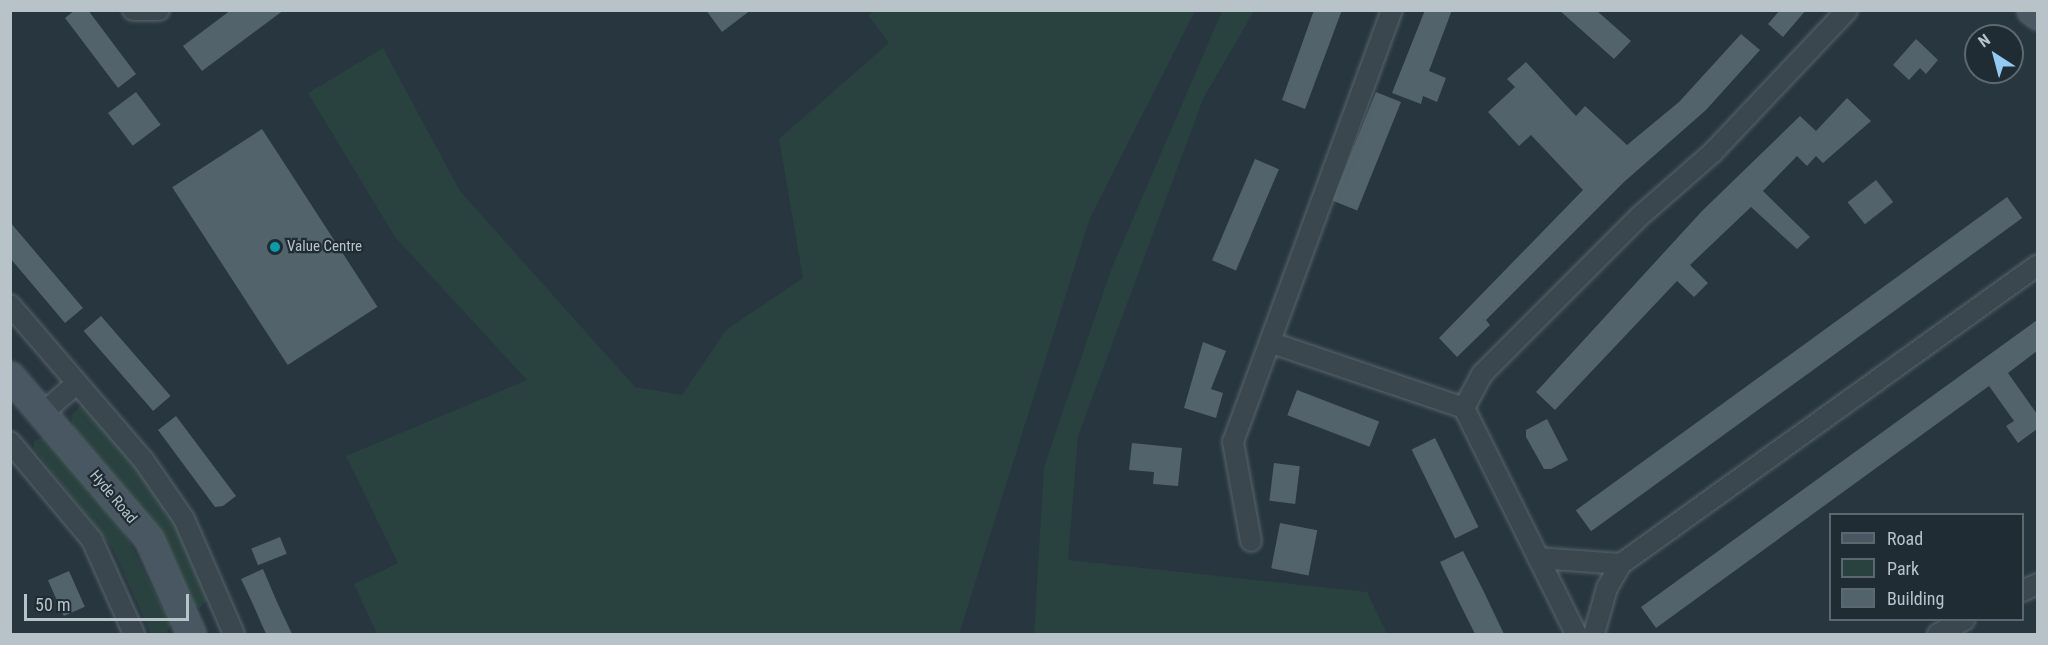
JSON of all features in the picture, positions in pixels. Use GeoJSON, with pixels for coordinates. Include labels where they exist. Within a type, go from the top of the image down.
{"type":"FeatureCollection","features":[{"type":"Feature","properties":{"kind":"street"},"geometry":{"type":"LineString","coordinates":[[133,10],[159,10]]}},
{"type":"Feature","properties":{"kind":"street"},"geometry":{"type":"LineString","coordinates":[[1251,541],[1233,442],[1272,343],[1392,10]]}},
{"type":"Feature","properties":{"kind":"street"},"geometry":{"type":"LineString","coordinates":[[1464,408],[1482,374],[1639,217],[1712,153],[1847,10]]}},
{"type":"Feature","properties":{"kind":"street"},"geometry":{"type":"LineString","coordinates":[[2031,10],[2037,15]]}},
{"type":"Feature","properties":{"kind":"street"},"geometry":{"type":"LineString","coordinates":[[1594,634],[1607,588],[1621,564],[2037,265]]}},
{"type":"Feature","properties":{"kind":"street"},"geometry":{"type":"LineString","coordinates":[[10,305],[144,461],[184,519],[234,634]]}},
{"type":"Feature","properties":{"kind":"street"},"geometry":{"type":"LineString","coordinates":[[1272,343],[1464,408],[1576,634]]}},
{"type":"Feature","properties":{"kind":"street"},"geometry":{"type":"LineString","coordinates":[[42,412],[77,383]]}},
{"type":"Feature","properties":{"kind":"street","name":"Hyde Road"},"geometry":{"type":"LineString","coordinates":[[13,385],[42,412],[148,539],[190,634]]}},
{"type":"Feature","properties":{"kind":"street"},"geometry":{"type":"LineString","coordinates":[[10,442],[92,540],[134,634]]}},
{"type":"Feature","properties":{"kind":"street"},"geometry":{"type":"LineString","coordinates":[[1538,558],[1621,564]]}},
{"type":"Feature","properties":{"kind":"street"},"geometry":{"type":"LineString","coordinates":[[1938,634],[1962,621]]}},
{"type":"Feature","properties":{"kind":"green space"},"geometry":{"type":"Polygon","coordinates":[[[876,10],[1195,11],[1090,218],[959,634],[377,634],[354,584],[398,563],[346,456],[527,380],[395,237],[308,93],[383,48],[460,191],[635,387],[682,395],[726,330],[803,278],[779,139],[889,43],[868,15],[876,10]]]}},
{"type":"Feature","properties":{"kind":"green space"},"geometry":{"type":"Polygon","coordinates":[[[1222,11],[1254,11],[1203,99],[1078,436],[1068,560],[1367,592],[1387,634],[1034,634],[1044,467],[1111,270],[1222,11]]]}},
{"type":"Feature","properties":{"kind":"green space"},"geometry":{"type":"Polygon","coordinates":[[[84,402],[169,506],[209,599],[199,608],[190,605],[151,525],[73,427],[71,416],[84,402]]]}},
{"type":"Feature","properties":{"kind":"green space"},"geometry":{"type":"Polygon","coordinates":[[[48,435],[121,525],[171,625],[166,634],[151,634],[113,549],[34,449],[34,441],[48,435]]]}},
{"type":"Feature","properties":{"kind":"building"},"geometry":{"type":"Polygon","coordinates":[[[75,10],[88,10],[136,74],[118,88],[65,18],[75,10]]]}},
{"type":"Feature","properties":{"kind":"building"},"geometry":{"type":"Polygon","coordinates":[[[231,10],[284,10],[202,71],[183,46],[231,10]]]}},
{"type":"Feature","properties":{"kind":"building"},"geometry":{"type":"Polygon","coordinates":[[[706,10],[751,10],[722,32],[706,10]]]}},
{"type":"Feature","properties":{"kind":"building"},"geometry":{"type":"Polygon","coordinates":[[[1314,10],[1342,10],[1305,109],[1282,100],[1314,10]]]}},
{"type":"Feature","properties":{"kind":"building"},"geometry":{"type":"Polygon","coordinates":[[[1425,10],[1452,10],[1429,71],[1446,78],[1437,102],[1423,96],[1421,104],[1392,93],[1425,10]]]}},
{"type":"Feature","properties":{"kind":"building"},"geometry":{"type":"Polygon","coordinates":[[[1559,10],[1596,10],[1631,41],[1614,59],[1559,10]]]}},
{"type":"Feature","properties":{"kind":"building"},"geometry":{"type":"Polygon","coordinates":[[[1780,10],[1806,10],[1783,37],[1768,24],[1780,10]]]}},
{"type":"Feature","properties":{"kind":"building"},"geometry":{"type":"Polygon","coordinates":[[[1741,34],[1760,50],[1706,110],[1624,182],[1486,320],[1490,325],[1457,357],[1439,338],[1583,190],[1531,135],[1519,146],[1488,112],[1515,87],[1507,79],[1526,62],[1576,116],[1585,106],[1627,145],[1679,102],[1741,34]]]}},
{"type":"Feature","properties":{"kind":"building"},"geometry":{"type":"Polygon","coordinates":[[[1916,39],[1938,60],[1926,74],[1920,68],[1909,80],[1893,65],[1916,39]]]}},
{"type":"Feature","properties":{"kind":"building"},"geometry":{"type":"Polygon","coordinates":[[[136,92],[161,125],[133,146],[108,113],[136,92]]]}},
{"type":"Feature","properties":{"kind":"building"},"geometry":{"type":"Polygon","coordinates":[[[1376,92],[1401,102],[1357,211],[1332,200],[1376,92]]]}},
{"type":"Feature","properties":{"kind":"building"},"geometry":{"type":"Polygon","coordinates":[[[1847,98],[1871,121],[1823,163],[1816,156],[1807,166],[1797,156],[1763,191],[1810,237],[1797,249],[1751,207],[1690,265],[1708,283],[1694,297],[1677,281],[1555,410],[1536,392],[1702,211],[1800,116],[1816,131],[1847,98]]]}},
{"type":"Feature","properties":{"kind":"building","name":"Value Centre"},"geometry":{"type":"Polygon","coordinates":[[[262,129],[377,307],[288,365],[172,187],[262,129]]]}},
{"type":"Feature","properties":{"kind":"building"},"geometry":{"type":"Polygon","coordinates":[[[1255,159],[1279,169],[1236,270],[1212,260],[1255,159]]]}},
{"type":"Feature","properties":{"kind":"building"},"geometry":{"type":"Polygon","coordinates":[[[1876,180],[1893,202],[1865,224],[1848,202],[1876,180]]]}},
{"type":"Feature","properties":{"kind":"building"},"geometry":{"type":"Polygon","coordinates":[[[2007,197],[2022,218],[1591,531],[1576,510],[2007,197]]]}},
{"type":"Feature","properties":{"kind":"building"},"geometry":{"type":"Polygon","coordinates":[[[10,222],[83,308],[65,323],[10,258],[10,222]]]}},
{"type":"Feature","properties":{"kind":"building"},"geometry":{"type":"Polygon","coordinates":[[[101,316],[171,396],[153,411],[84,331],[101,316]]]}},
{"type":"Feature","properties":{"kind":"building"},"geometry":{"type":"Polygon","coordinates":[[[2037,320],[2037,351],[2008,373],[2037,414],[2037,429],[2018,443],[2006,426],[2014,421],[1989,386],[1656,628],[1641,607],[2037,320]]]}},
{"type":"Feature","properties":{"kind":"building"},"geometry":{"type":"Polygon","coordinates":[[[1203,342],[1226,351],[1211,389],[1223,393],[1216,418],[1184,408],[1203,342]]]}},
{"type":"Feature","properties":{"kind":"building"},"geometry":{"type":"Polygon","coordinates":[[[1297,390],[1379,422],[1369,447],[1287,415],[1297,390]]]}},
{"type":"Feature","properties":{"kind":"building"},"geometry":{"type":"Polygon","coordinates":[[[176,416],[236,496],[223,506],[215,507],[158,430],[176,416]]]}},
{"type":"Feature","properties":{"kind":"building"},"geometry":{"type":"Polygon","coordinates":[[[1547,419],[1568,460],[1551,469],[1544,469],[1526,437],[1526,430],[1547,419]]]}},
{"type":"Feature","properties":{"kind":"building"},"geometry":{"type":"Polygon","coordinates":[[[1435,438],[1478,527],[1455,538],[1412,449],[1435,438]]]}},
{"type":"Feature","properties":{"kind":"building"},"geometry":{"type":"Polygon","coordinates":[[[1132,443],[1182,448],[1178,486],[1153,484],[1154,472],[1129,470],[1132,443]]]}},
{"type":"Feature","properties":{"kind":"building"},"geometry":{"type":"Polygon","coordinates":[[[1274,463],[1300,466],[1295,504],[1269,501],[1274,463]]]}},
{"type":"Feature","properties":{"kind":"building"},"geometry":{"type":"Polygon","coordinates":[[[1280,523],[1317,530],[1309,575],[1271,568],[1280,523]]]}},
{"type":"Feature","properties":{"kind":"building"},"geometry":{"type":"Polygon","coordinates":[[[280,537],[287,554],[258,565],[251,549],[280,537]]]}},
{"type":"Feature","properties":{"kind":"building"},"geometry":{"type":"Polygon","coordinates":[[[1463,551],[1504,634],[1475,634],[1459,602],[1440,562],[1463,551]]]}},
{"type":"Feature","properties":{"kind":"building"},"geometry":{"type":"Polygon","coordinates":[[[263,569],[292,634],[266,634],[241,579],[263,569]]]}},
{"type":"Feature","properties":{"kind":"building"},"geometry":{"type":"Polygon","coordinates":[[[69,571],[85,607],[64,616],[48,580],[69,571]]]}},
{"type":"Feature","properties":{"kind":"place","name":"Value Centre"},"geometry":{"type":"Point","coordinates":[275,247]}}]}
